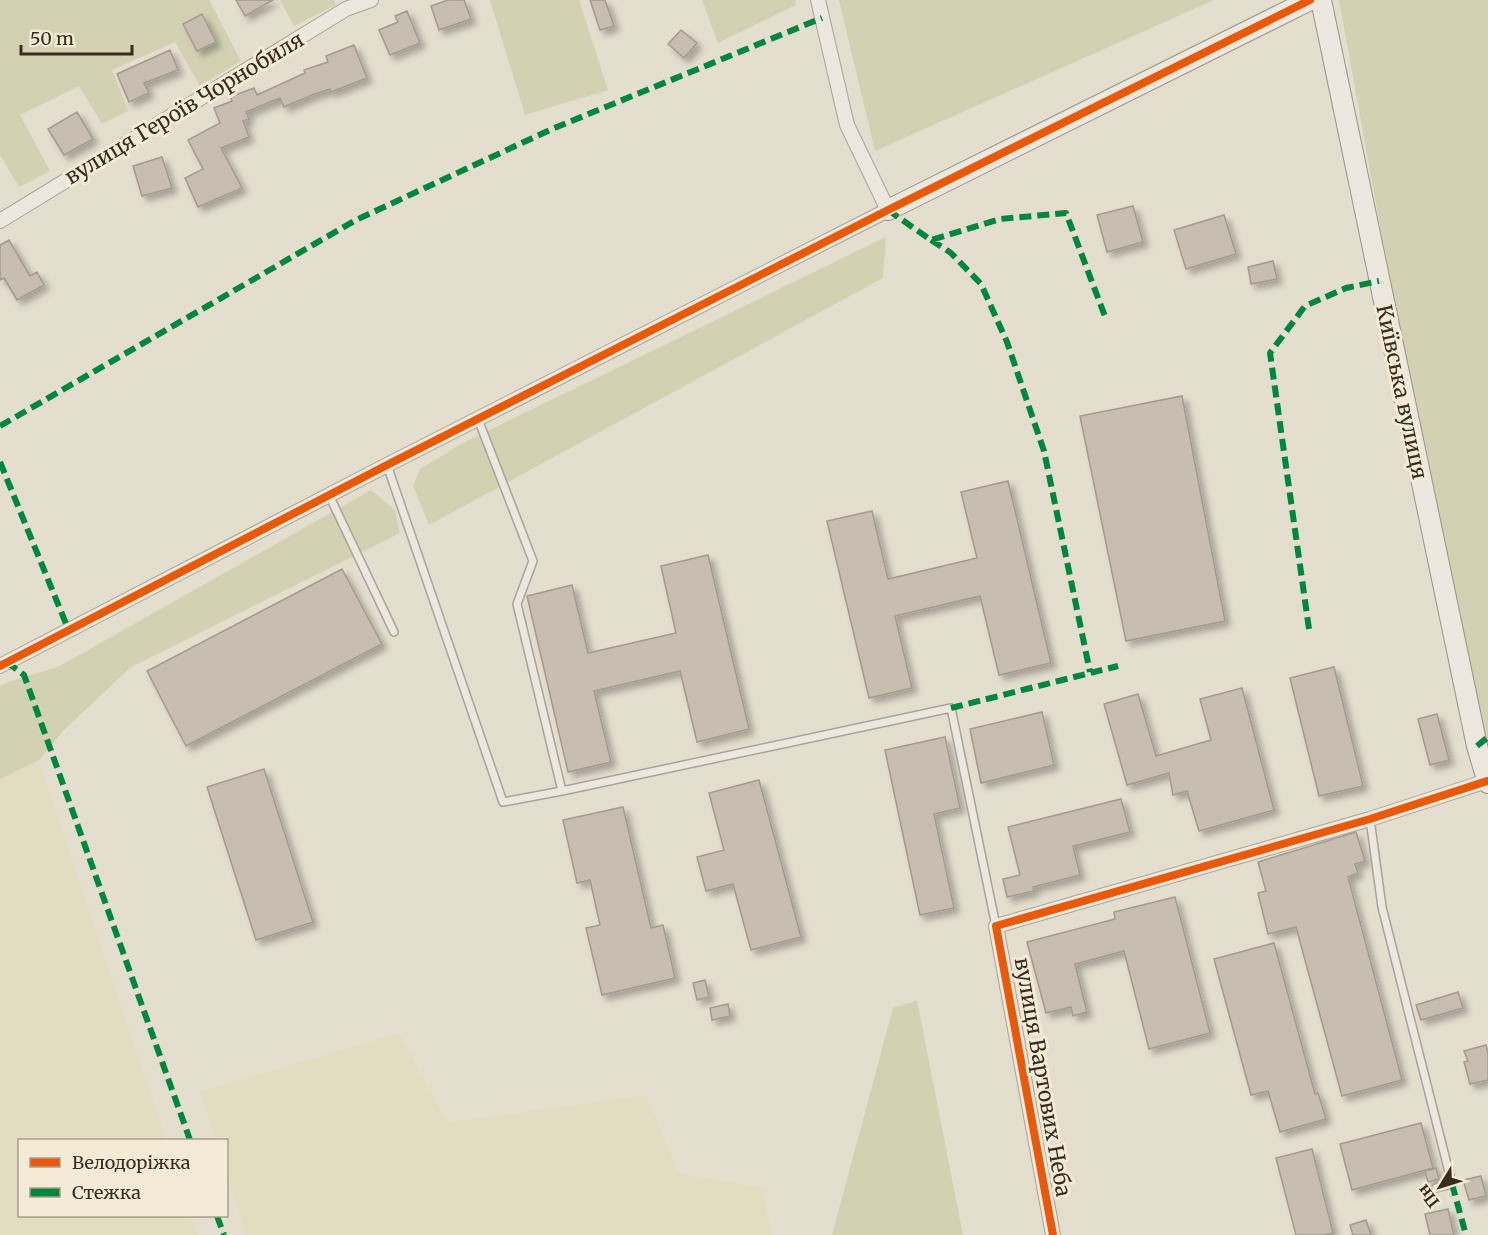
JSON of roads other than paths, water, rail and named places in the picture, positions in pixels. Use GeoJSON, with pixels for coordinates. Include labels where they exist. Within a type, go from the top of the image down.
{"type":"FeatureCollection","features":[{"type":"Feature","properties":{"kind":"street","name":"вулиця Героїв Чорнобиля"},"geometry":{"type":"LineString","coordinates":[[0,221],[344,5],[371,0]]}},
{"type":"Feature","properties":{"kind":"street"},"geometry":{"type":"LineString","coordinates":[[818,0],[847,125],[888,210]]}},
{"type":"Feature","properties":{"kind":"street"},"geometry":{"type":"LineString","coordinates":[[0,666],[387,465],[888,210],[1310,0]]}},
{"type":"Feature","properties":{"kind":"street","name":"Київська вулиця"},"geometry":{"type":"LineString","coordinates":[[1321,0],[1472,723],[1487,782]]}},
{"type":"Feature","properties":{"kind":"street"},"geometry":{"type":"LineString","coordinates":[[996,927],[1370,819],[1487,782]]}},
{"type":"Feature","properties":{"kind":"street","name":"вулиця Вартових Неба"},"geometry":{"type":"LineString","coordinates":[[996,927],[1053,1235]]}},
{"type":"Feature","properties":{"kind":"lane"},"geometry":{"type":"LineString","coordinates":[[478,419],[533,561],[517,604],[562,791]]}},
{"type":"Feature","properties":{"kind":"lane"},"geometry":{"type":"LineString","coordinates":[[387,465],[503,802],[951,708],[996,927]]}},
{"type":"Feature","properties":{"kind":"lane"},"geometry":{"type":"LineString","coordinates":[[329,495],[393,632]]}},
{"type":"Feature","properties":{"kind":"lane"},"geometry":{"type":"LineString","coordinates":[[1370,819],[1382,907],[1452,1184],[1436,1188]]}}]}
